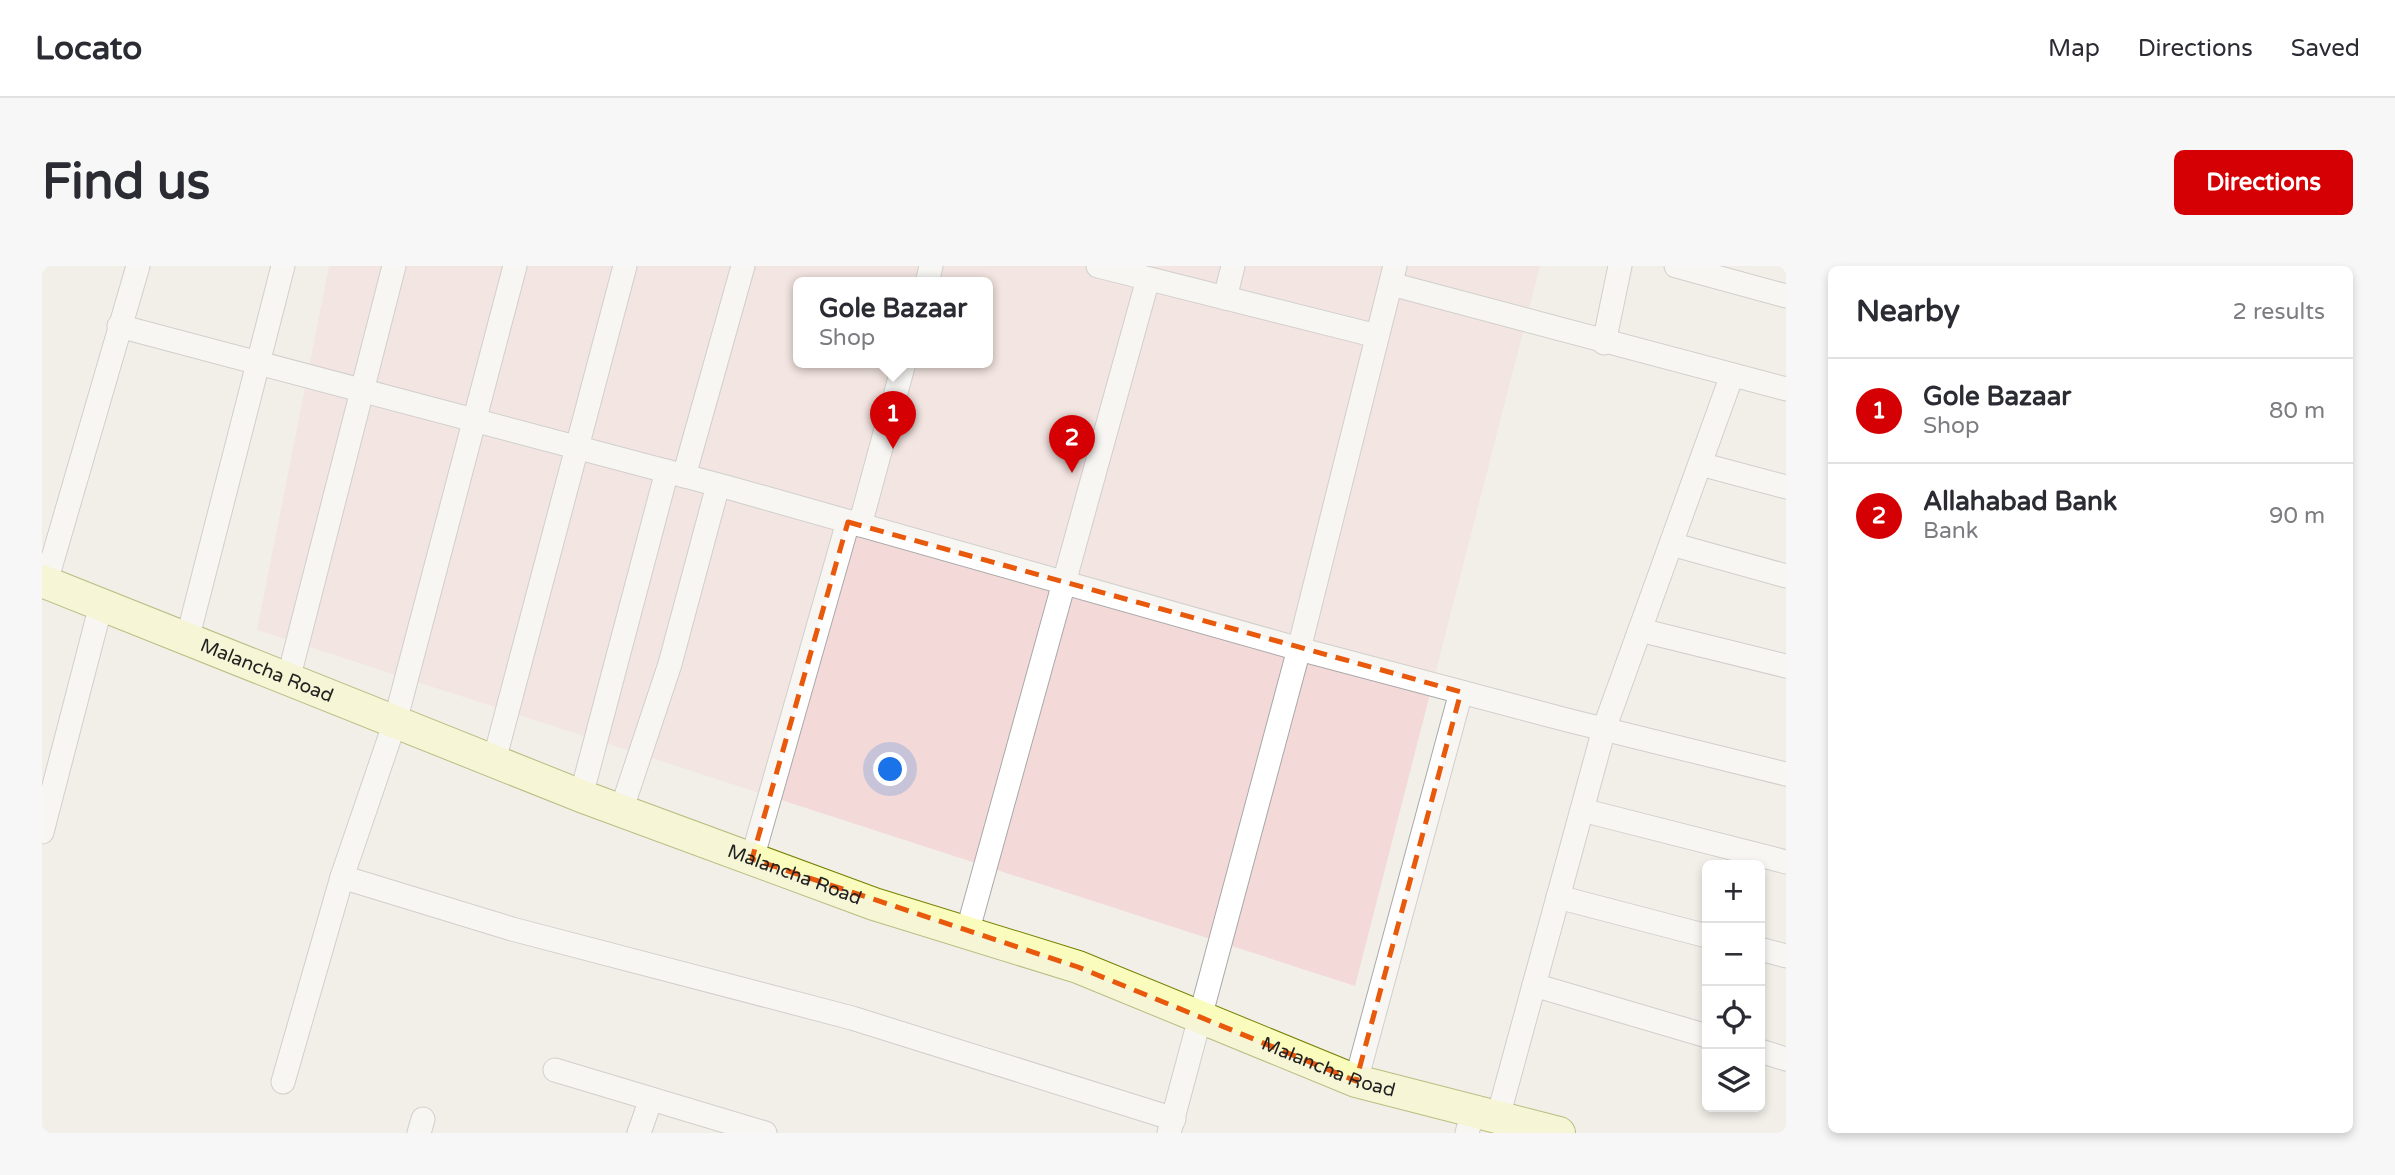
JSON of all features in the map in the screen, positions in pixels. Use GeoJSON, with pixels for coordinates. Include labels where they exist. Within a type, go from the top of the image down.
{"type":"FeatureCollection","features":[{"type":"Feature","properties":{"kind":"main road","name":"Malancha Road"},"geometry":{"type":"LineString","coordinates":[[44,582],[581,796],[874,904],[1078,967],[1356,1081],[1479,1120],[1559,1133]]}},
{"type":"Feature","properties":{"kind":"street"},"geometry":{"type":"LineString","coordinates":[[44,582],[138,266]]}},
{"type":"Feature","properties":{"kind":"street"},"geometry":{"type":"LineString","coordinates":[[187,640],[283,266]]}},
{"type":"Feature","properties":{"kind":"street"},"geometry":{"type":"LineString","coordinates":[[288,680],[394,266]]}},
{"type":"Feature","properties":{"kind":"street"},"geometry":{"type":"LineString","coordinates":[[283,1082],[342,877],[395,722],[515,266]]}},
{"type":"Feature","properties":{"kind":"street"},"geometry":{"type":"LineString","coordinates":[[494,761],[625,266]]}},
{"type":"Feature","properties":{"kind":"street"},"geometry":{"type":"LineString","coordinates":[[581,796],[676,474],[743,266]]}},
{"type":"Feature","properties":{"kind":"street"},"geometry":{"type":"LineString","coordinates":[[1098,266],[1377,336]]}},
{"type":"Feature","properties":{"kind":"street"},"geometry":{"type":"LineString","coordinates":[[1225,298],[1233,266]]}},
{"type":"Feature","properties":{"kind":"street"},"geometry":{"type":"LineString","coordinates":[[1604,342],[1620,266]]}},
{"type":"Feature","properties":{"kind":"street"},"geometry":{"type":"LineString","coordinates":[[1676,266],[1786,296]]}},
{"type":"Feature","properties":{"kind":"street"},"geometry":{"type":"LineString","coordinates":[[342,877],[512,929],[852,1018],[1172,1126],[1299,649],[1393,275],[1604,342],[1786,389]]}},
{"type":"Feature","properties":{"kind":"street"},"geometry":{"type":"LineString","coordinates":[[967,933],[1148,279]]}},
{"type":"Feature","properties":{"kind":"street"},"geometry":{"type":"LineString","coordinates":[[119,326],[718,485],[1299,649],[1786,774]]}},
{"type":"Feature","properties":{"kind":"street"},"geometry":{"type":"LineString","coordinates":[[752,859],[902,368]]}},
{"type":"Feature","properties":{"kind":"street"},"geometry":{"type":"LineString","coordinates":[[1479,1120],[1534,985],[1604,729],[1732,375]]}},
{"type":"Feature","properties":{"kind":"street"},"geometry":{"type":"LineString","coordinates":[[1700,464],[1786,487]]}},
{"type":"Feature","properties":{"kind":"street"},"geometry":{"type":"LineString","coordinates":[[621,811],[670,664],[718,485]]}},
{"type":"Feature","properties":{"kind":"street"},"geometry":{"type":"LineString","coordinates":[[1671,544],[1786,576]]}},
{"type":"Feature","properties":{"kind":"street"},"geometry":{"type":"LineString","coordinates":[[42,832],[47,789],[101,605]]}},
{"type":"Feature","properties":{"kind":"street"},"geometry":{"type":"LineString","coordinates":[[1640,629],[1786,666]]}},
{"type":"Feature","properties":{"kind":"street"},"geometry":{"type":"LineString","coordinates":[[1356,1081],[1461,692]]}},
{"type":"Feature","properties":{"kind":"street"},"geometry":{"type":"LineString","coordinates":[[1582,810],[1786,862]]}},
{"type":"Feature","properties":{"kind":"street"},"geometry":{"type":"LineString","coordinates":[[1558,897],[1702,935]]}},
{"type":"Feature","properties":{"kind":"street"},"geometry":{"type":"LineString","coordinates":[[1765,950],[1786,956]]}},
{"type":"Feature","properties":{"kind":"street"},"geometry":{"type":"LineString","coordinates":[[1534,985],[1702,1035]]}},
{"type":"Feature","properties":{"kind":"street"},"geometry":{"type":"LineString","coordinates":[[1765,1053],[1786,1059]]}},
{"type":"Feature","properties":{"kind":"street"},"geometry":{"type":"LineString","coordinates":[[555,1070],[765,1133]]}},
{"type":"Feature","properties":{"kind":"street"},"geometry":{"type":"LineString","coordinates":[[639,1133],[651,1099]]}},
{"type":"Feature","properties":{"kind":"highlighted area"},"geometry":{"type":"Polygon","coordinates":[[[848,522],[1461,692],[1356,1081],[1078,967],[752,859],[848,522]]]}},
{"type":"Feature","properties":{"kind":"shaded area"},"geometry":{"type":"Polygon","coordinates":[[[329,266],[1540,266],[1355,986],[257,630],[329,266]]]}},
{"type":"Feature","properties":{"kind":"place","name":"Gole Bazaar"},"geometry":{"type":"Point","coordinates":[893,449]}},
{"type":"Feature","properties":{"kind":"place","name":"Allahabad Bank"},"geometry":{"type":"Point","coordinates":[1072,473]}}]}
